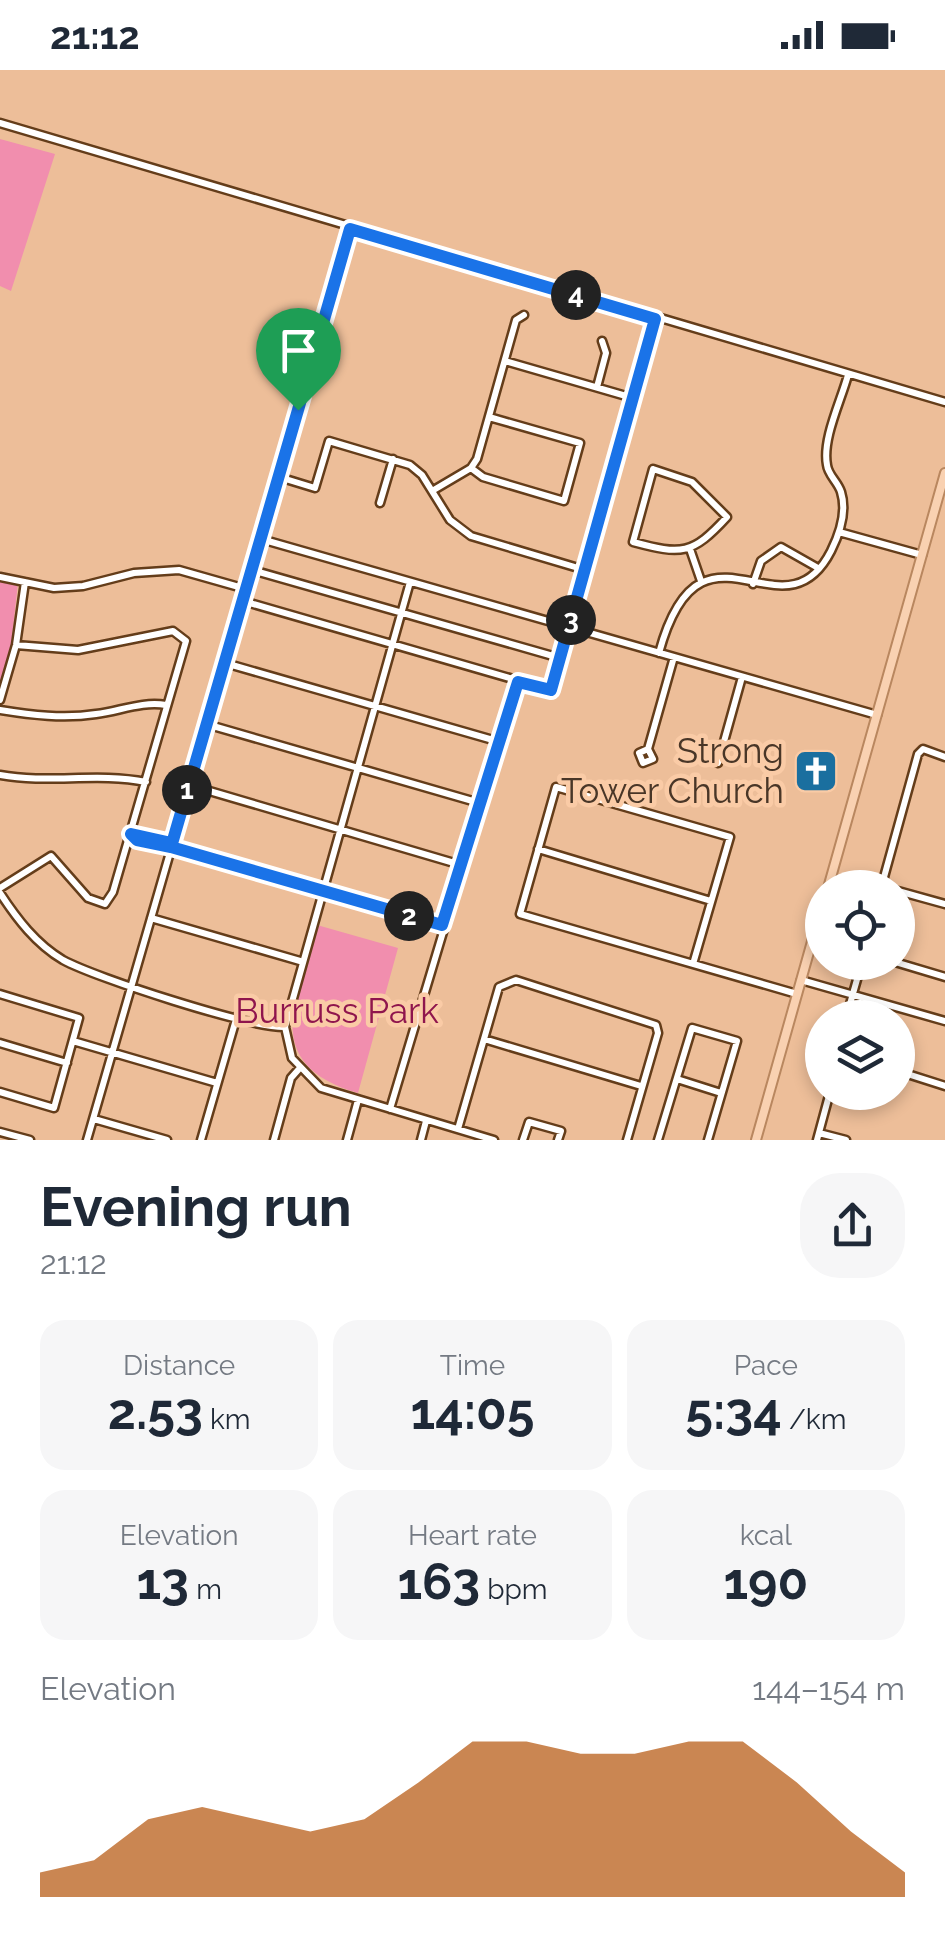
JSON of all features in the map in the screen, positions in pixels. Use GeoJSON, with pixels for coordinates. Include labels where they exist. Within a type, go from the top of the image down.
{"type":"FeatureCollection","features":[{"type":"Feature","properties":{"kind":"main road"},"geometry":{"type":"LineString","coordinates":[[833,870],[945,473]]}},
{"type":"Feature","properties":{"kind":"main road"},"geometry":{"type":"LineString","coordinates":[[756,1140],[805,966]]}},
{"type":"Feature","properties":{"kind":"street"},"geometry":{"type":"LineString","coordinates":[[0,122],[54,135],[150,169],[350,229],[945,402]]}},
{"type":"Feature","properties":{"kind":"street"},"geometry":{"type":"LineString","coordinates":[[88,1140],[350,229]]}},
{"type":"Feature","properties":{"kind":"street"},"geometry":{"type":"LineString","coordinates":[[432,491],[471,468],[516,320],[524,315]]}},
{"type":"Feature","properties":{"kind":"street"},"geometry":{"type":"LineString","coordinates":[[243,601],[551,690],[655,319]]}},
{"type":"Feature","properties":{"kind":"street"},"geometry":{"type":"LineString","coordinates":[[597,387],[606,353],[602,342]]}},
{"type":"Feature","properties":{"kind":"street"},"geometry":{"type":"LineString","coordinates":[[504,361],[633,398]]}},
{"type":"Feature","properties":{"kind":"street"},"geometry":{"type":"LineString","coordinates":[[660,653],[673,608],[701,580],[726,577],[753,584],[790,584],[818,568],[839,532],[844,510],[841,490],[827,468],[827,451],[848,375]]}},
{"type":"Feature","properties":{"kind":"street"},"geometry":{"type":"LineString","coordinates":[[471,468],[484,477],[564,502],[580,443],[489,417]]}},
{"type":"Feature","properties":{"kind":"street"},"geometry":{"type":"LineString","coordinates":[[278,477],[316,488],[329,441],[392,459],[410,465],[450,520],[471,536],[585,570]]}},
{"type":"Feature","properties":{"kind":"street"},"geometry":{"type":"LineString","coordinates":[[380,503],[392,459]]}},
{"type":"Feature","properties":{"kind":"street"},"geometry":{"type":"LineString","coordinates":[[653,468],[692,482],[728,517],[690,550],[672,552],[633,542],[653,468]]}},
{"type":"Feature","properties":{"kind":"street"},"geometry":{"type":"LineString","coordinates":[[839,532],[922,556]]}},
{"type":"Feature","properties":{"kind":"street"},"geometry":{"type":"LineString","coordinates":[[261,538],[877,715]]}},
{"type":"Feature","properties":{"kind":"street"},"geometry":{"type":"LineString","coordinates":[[753,584],[761,561],[782,547],[791,548],[818,568]]}},
{"type":"Feature","properties":{"kind":"street"},"geometry":{"type":"LineString","coordinates":[[690,550],[701,580]]}},
{"type":"Feature","properties":{"kind":"street"},"geometry":{"type":"LineString","coordinates":[[0,577],[54,588],[83,586],[134,573],[179,570],[246,588]]}},
{"type":"Feature","properties":{"kind":"street"},"geometry":{"type":"LineString","coordinates":[[252,570],[560,658]]}},
{"type":"Feature","properties":{"kind":"street"},"geometry":{"type":"LineString","coordinates":[[0,700],[16,645],[25,582]]}},
{"type":"Feature","properties":{"kind":"street"},"geometry":{"type":"LineString","coordinates":[[410,582],[300,961],[285,1027],[292,1058],[321,1088],[494,1140]]}},
{"type":"Feature","properties":{"kind":"street"},"geometry":{"type":"LineString","coordinates":[[16,645],[78,650],[173,632],[186,641],[114,892],[105,904],[88,898],[52,856],[0,891],[37,941],[62,960],[131,986],[285,1027]]}},
{"type":"Feature","properties":{"kind":"street"},"geometry":{"type":"LineString","coordinates":[[648,749],[674,658]]}},
{"type":"Feature","properties":{"kind":"street"},"geometry":{"type":"LineString","coordinates":[[225,663],[500,742]]}},
{"type":"Feature","properties":{"kind":"street"},"geometry":{"type":"LineString","coordinates":[[718,763],[742,677]]}},
{"type":"Feature","properties":{"kind":"street"},"geometry":{"type":"LineString","coordinates":[[390,1109],[442,925],[483,804],[518,682]]}},
{"type":"Feature","properties":{"kind":"street"},"geometry":{"type":"LineString","coordinates":[[0,710],[32,715],[93,715],[151,702],[166,705]]}},
{"type":"Feature","properties":{"kind":"street"},"geometry":{"type":"LineString","coordinates":[[206,724],[483,804]]}},
{"type":"Feature","properties":{"kind":"street"},"geometry":{"type":"LineString","coordinates":[[887,870],[923,750],[945,757]]}},
{"type":"Feature","properties":{"kind":"street"},"geometry":{"type":"LineString","coordinates":[[0,775],[41,781],[121,777],[146,782]]}},
{"type":"Feature","properties":{"kind":"street"},"geometry":{"type":"LineString","coordinates":[[189,785],[461,866]]}},
{"type":"Feature","properties":{"kind":"street"},"geometry":{"type":"LineString","coordinates":[[693,964],[730,837],[556,787],[520,914],[693,964],[798,994]]}},
{"type":"Feature","properties":{"kind":"street"},"geometry":{"type":"LineString","coordinates":[[131,834],[442,925]]}},
{"type":"Feature","properties":{"kind":"street"},"geometry":{"type":"LineString","coordinates":[[538,850],[711,900]]}},
{"type":"Feature","properties":{"kind":"street"},"geometry":{"type":"LineString","coordinates":[[915,896],[945,904]]}},
{"type":"Feature","properties":{"kind":"street"},"geometry":{"type":"LineString","coordinates":[[151,918],[300,961]]}},
{"type":"Feature","properties":{"kind":"street"},"geometry":{"type":"LineString","coordinates":[[915,968],[945,977]]}},
{"type":"Feature","properties":{"kind":"street"},"geometry":{"type":"LineString","coordinates":[[458,1130],[500,988],[516,980],[650,1020],[658,1033],[627,1140]]}},
{"type":"Feature","properties":{"kind":"street"},"geometry":{"type":"LineString","coordinates":[[801,980],[945,1021]]}},
{"type":"Feature","properties":{"kind":"street"},"geometry":{"type":"LineString","coordinates":[[851,1000],[857,980]]}},
{"type":"Feature","properties":{"kind":"street"},"geometry":{"type":"LineString","coordinates":[[0,994],[79,1018],[54,1108],[0,1092]]}},
{"type":"Feature","properties":{"kind":"street"},"geometry":{"type":"LineString","coordinates":[[200,1140],[237,1016]]}},
{"type":"Feature","properties":{"kind":"street"},"geometry":{"type":"LineString","coordinates":[[658,1140],[692,1028],[738,1042],[708,1140]]}},
{"type":"Feature","properties":{"kind":"street"},"geometry":{"type":"LineString","coordinates":[[484,1039],[641,1086]]}},
{"type":"Feature","properties":{"kind":"street"},"geometry":{"type":"LineString","coordinates":[[73,1041],[216,1083]]}},
{"type":"Feature","properties":{"kind":"street"},"geometry":{"type":"LineString","coordinates":[[0,1044],[67,1063]]}},
{"type":"Feature","properties":{"kind":"street"},"geometry":{"type":"LineString","coordinates":[[274,1140],[291,1078],[299,1069]]}},
{"type":"Feature","properties":{"kind":"street"},"geometry":{"type":"LineString","coordinates":[[915,1076],[945,1086]]}},
{"type":"Feature","properties":{"kind":"street"},"geometry":{"type":"LineString","coordinates":[[677,1080],[722,1093]]}},
{"type":"Feature","properties":{"kind":"street"},"geometry":{"type":"LineString","coordinates":[[346,1140],[358,1100]]}},
{"type":"Feature","properties":{"kind":"street"},"geometry":{"type":"LineString","coordinates":[[825,1110],[818,1136],[846,1140]]}},
{"type":"Feature","properties":{"kind":"street"},"geometry":{"type":"LineString","coordinates":[[94,1119],[167,1140]]}},
{"type":"Feature","properties":{"kind":"street"},"geometry":{"type":"LineString","coordinates":[[420,1140],[426,1121]]}},
{"type":"Feature","properties":{"kind":"street"},"geometry":{"type":"LineString","coordinates":[[523,1140],[528,1122],[560,1131],[558,1140]]}},
{"type":"Feature","properties":{"kind":"street"},"geometry":{"type":"LineString","coordinates":[[0,1132],[30,1140]]}},
{"type":"Feature","properties":{"kind":"green space"},"geometry":{"type":"Polygon","coordinates":[[[0,139],[55,154],[11,291],[0,286],[0,139]]]}},
{"type":"Feature","properties":{"kind":"green space"},"geometry":{"type":"Polygon","coordinates":[[[0,578],[18,583],[11,646],[0,684],[0,578]]]}},
{"type":"Feature","properties":{"kind":"green space","name":"Burruss Park"},"geometry":{"type":"Polygon","coordinates":[[[317,925],[398,948],[358,1093],[327,1080],[307,1065],[296,1047],[292,1026],[295,1003],[317,925]]]}},
{"type":"Feature","properties":{"kind":"place","name":"Strong Tower Church"},"geometry":{"type":"Point","coordinates":[816,771]}},
{"type":"Feature","properties":{"kind":"route"},"geometry":{"type":"LineString","coordinates":[[298,410],[171,847],[167,842],[131,834],[137,840],[163,848],[171,847],[442,925],[469,850],[518,682],[551,690],[655,319],[350,229],[298,410]]}}]}
